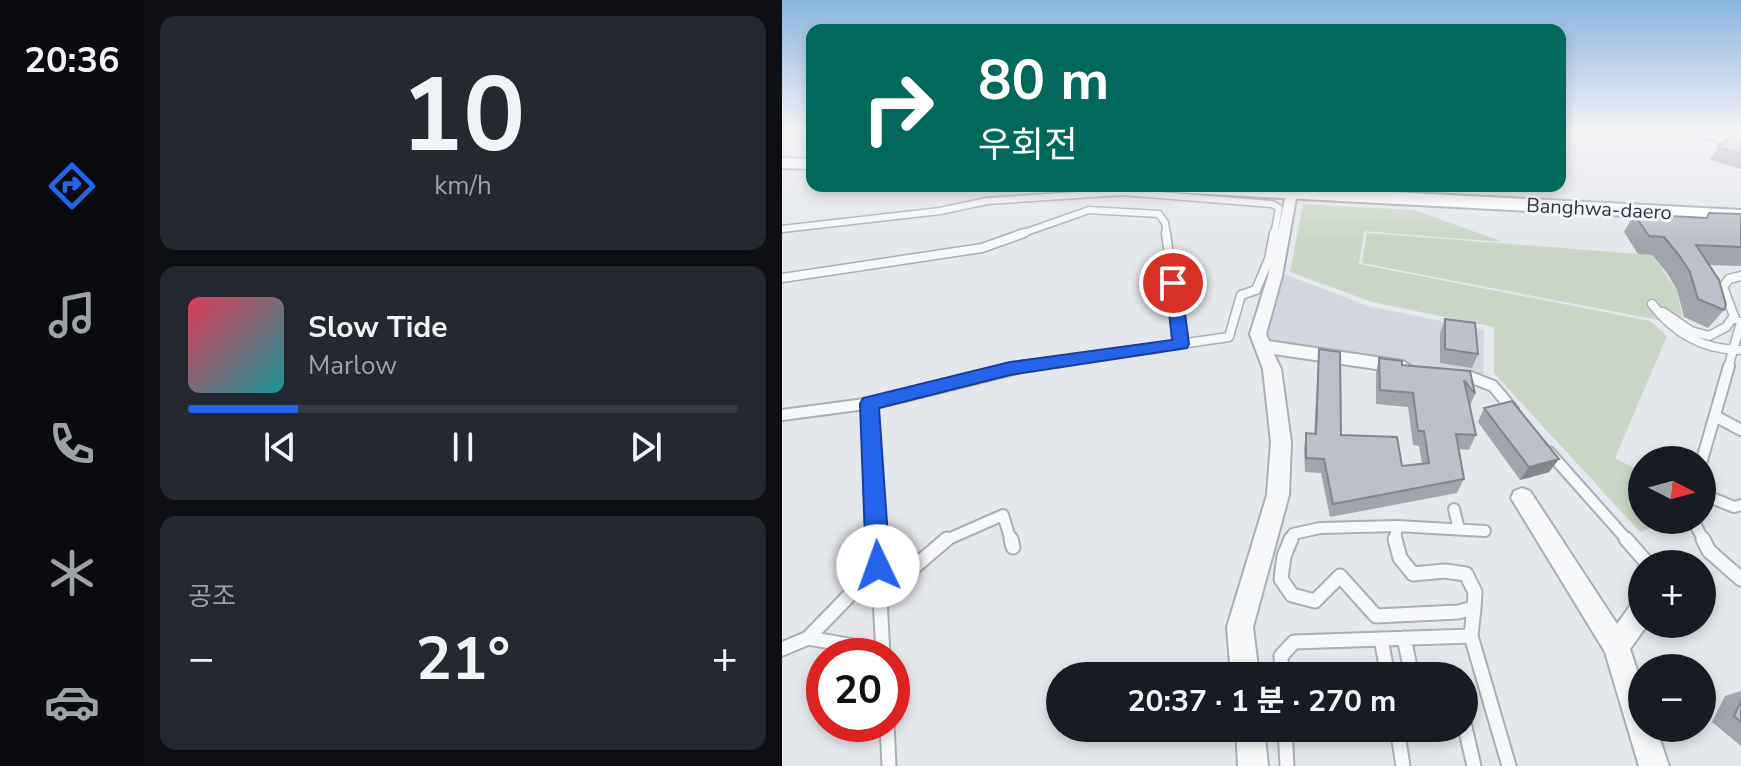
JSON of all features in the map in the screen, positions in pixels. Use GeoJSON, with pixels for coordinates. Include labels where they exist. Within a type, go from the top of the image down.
{"type":"FeatureCollection","features":[{"type":"Feature","properties":{"kind":"main road","name":"Banghwa-daero"},"geometry":{"type":"LineString","coordinates":[[1274,192],[1741,216]]}},
{"type":"Feature","properties":{"kind":"main road","name":"Banghwa-daero"},"geometry":{"type":"LineString","coordinates":[[1484,192],[1741,205]]}},
{"type":"Feature","properties":{"kind":"street"},"geometry":{"type":"LineString","coordinates":[[1244,662],[1240,627],[1278,495],[1281,442],[1272,369],[1258,334],[1275,276],[1291,193]]}},
{"type":"Feature","properties":{"kind":"street"},"geometry":{"type":"LineString","coordinates":[[1263,346],[1425,371]]}},
{"type":"Feature","properties":{"kind":"street"},"geometry":{"type":"LineString","coordinates":[[1522,498],[1616,646],[1654,766]]}},
{"type":"Feature","properties":{"kind":"street"},"geometry":{"type":"LineString","coordinates":[[1616,646],[1628,630]]}},
{"type":"Feature","properties":{"kind":"street"},"geometry":{"type":"LineString","coordinates":[[1251,742],[1253,766]]}},
{"type":"Feature","properties":{"kind":"lane"},"geometry":{"type":"LineString","coordinates":[[782,229],[940,211],[987,201],[1123,192],[1272,204],[1279,208],[1269,259],[1256,290],[1241,295],[1229,337],[1010,368],[869,404],[782,415]]}},
{"type":"Feature","properties":{"kind":"lane"},"geometry":{"type":"LineString","coordinates":[[782,278],[982,248],[1089,210],[1147,211],[1159,214],[1165,223],[1181,344]]}},
{"type":"Feature","properties":{"kind":"lane"},"geometry":{"type":"LineString","coordinates":[[1706,446],[1737,351],[1738,322],[1723,287],[1729,279],[1741,276]]}},
{"type":"Feature","properties":{"kind":"lane"},"geometry":{"type":"LineString","coordinates":[[1652,304],[1690,332],[1717,335],[1737,351],[1715,349],[1676,332],[1652,304]]}},
{"type":"Feature","properties":{"kind":"lane"},"geometry":{"type":"LineString","coordinates":[[1717,335],[1738,322]]}},
{"type":"Feature","properties":{"kind":"lane"},"geometry":{"type":"LineString","coordinates":[[1462,376],[1493,386],[1521,419]]}},
{"type":"Feature","properties":{"kind":"lane"},"geometry":{"type":"LineString","coordinates":[[869,404],[882,638]]}},
{"type":"Feature","properties":{"kind":"lane"},"geometry":{"type":"LineString","coordinates":[[1715,416],[1741,430]]}},
{"type":"Feature","properties":{"kind":"lane"},"geometry":{"type":"LineString","coordinates":[[1540,441],[1636,550]]}},
{"type":"Feature","properties":{"kind":"lane"},"geometry":{"type":"LineString","coordinates":[[1716,500],[1734,507],[1741,505]]}},
{"type":"Feature","properties":{"kind":"lane"},"geometry":{"type":"LineString","coordinates":[[1454,509],[1459,529]]}},
{"type":"Feature","properties":{"kind":"lane"},"geometry":{"type":"LineString","coordinates":[[880,596],[949,537],[1003,515],[1013,547]]}},
{"type":"Feature","properties":{"kind":"lane"},"geometry":{"type":"LineString","coordinates":[[1397,526],[1392,539],[1398,559],[1413,574],[1432,574],[1448,568],[1466,574],[1475,592],[1471,636],[1509,766]]}},
{"type":"Feature","properties":{"kind":"lane"},"geometry":{"type":"LineString","coordinates":[[1474,608],[1458,612],[1376,616],[1340,576],[1315,601],[1292,595],[1281,579],[1284,556],[1293,534],[1320,528],[1397,526],[1485,531]]}},
{"type":"Feature","properties":{"kind":"lane"},"geometry":{"type":"LineString","coordinates":[[1700,534],[1709,551],[1741,579]]}},
{"type":"Feature","properties":{"kind":"lane"},"geometry":{"type":"LineString","coordinates":[[808,638],[878,566]]}},
{"type":"Feature","properties":{"kind":"lane"},"geometry":{"type":"LineString","coordinates":[[1281,662],[1281,656],[1294,642],[1471,636]]}},
{"type":"Feature","properties":{"kind":"lane"},"geometry":{"type":"LineString","coordinates":[[1404,638],[1409,662]]}},
{"type":"Feature","properties":{"kind":"lane"},"geometry":{"type":"LineString","coordinates":[[782,649],[806,639]]}},
{"type":"Feature","properties":{"kind":"lane"},"geometry":{"type":"LineString","coordinates":[[1381,639],[1385,662]]}},
{"type":"Feature","properties":{"kind":"lane"},"geometry":{"type":"LineString","coordinates":[[888,742],[889,766]]}},
{"type":"Feature","properties":{"kind":"lane"},"geometry":{"type":"LineString","coordinates":[[1286,742],[1287,766]]}},
{"type":"Feature","properties":{"kind":"lane"},"geometry":{"type":"LineString","coordinates":[[1399,742],[1403,766]]}},
{"type":"Feature","properties":{"kind":"lane"},"geometry":{"type":"LineString","coordinates":[[1468,742],[1474,766]]}},
{"type":"Feature","properties":{"kind":"shaded area"},"geometry":{"type":"Polygon","coordinates":[[[1284,274],[1368,306],[1484,330],[1483,376],[1272,343],[1267,330],[1284,274]]]}},
{"type":"Feature","properties":{"kind":"green space"},"geometry":{"type":"Polygon","coordinates":[[[1303,204],[1414,210],[1503,242],[1364,231],[1359,264],[1650,321],[1667,336],[1615,458],[1628,465],[1628,519],[1494,373],[1494,327],[1372,302],[1290,272],[1303,204]]]}},
{"type":"Feature","properties":{"kind":"green space"},"geometry":{"type":"Polygon","coordinates":[[[1367,233],[1652,255],[1677,291],[1684,325],[1362,263],[1367,233]]]}},
{"type":"Feature","properties":{"kind":"building"},"geometry":{"type":"Polygon","coordinates":[[[1709,213],[1741,214],[1741,247],[1696,245],[1719,280],[1726,305],[1724,310],[1698,299],[1690,272],[1679,255],[1664,237],[1649,236],[1634,214],[1707,218],[1709,213]]]}},
{"type":"Feature","properties":{"kind":"building"},"geometry":{"type":"Polygon","coordinates":[[[1445,319],[1475,323],[1478,354],[1445,349],[1445,319]]]}},
{"type":"Feature","properties":{"kind":"building"},"geometry":{"type":"Polygon","coordinates":[[[1319,349],[1340,352],[1341,435],[1397,437],[1402,466],[1429,463],[1424,431],[1418,431],[1413,393],[1380,390],[1379,358],[1402,361],[1402,365],[1470,371],[1475,394],[1464,380],[1476,435],[1456,434],[1464,479],[1333,504],[1324,459],[1306,458],[1306,433],[1316,434],[1319,349]]]}},
{"type":"Feature","properties":{"kind":"building"},"geometry":{"type":"Polygon","coordinates":[[[1512,401],[1559,459],[1529,467],[1484,408],[1512,401]]]}},
{"type":"Feature","properties":{"kind":"building"},"geometry":{"type":"Polygon","coordinates":[[[1741,701],[1741,722],[1734,716],[1741,701]]]}},
{"type":"Feature","properties":{"kind":"route"},"geometry":{"type":"LineString","coordinates":[[878,566],[869,404],[1010,368],[1181,344],[1173,283]]}}]}
